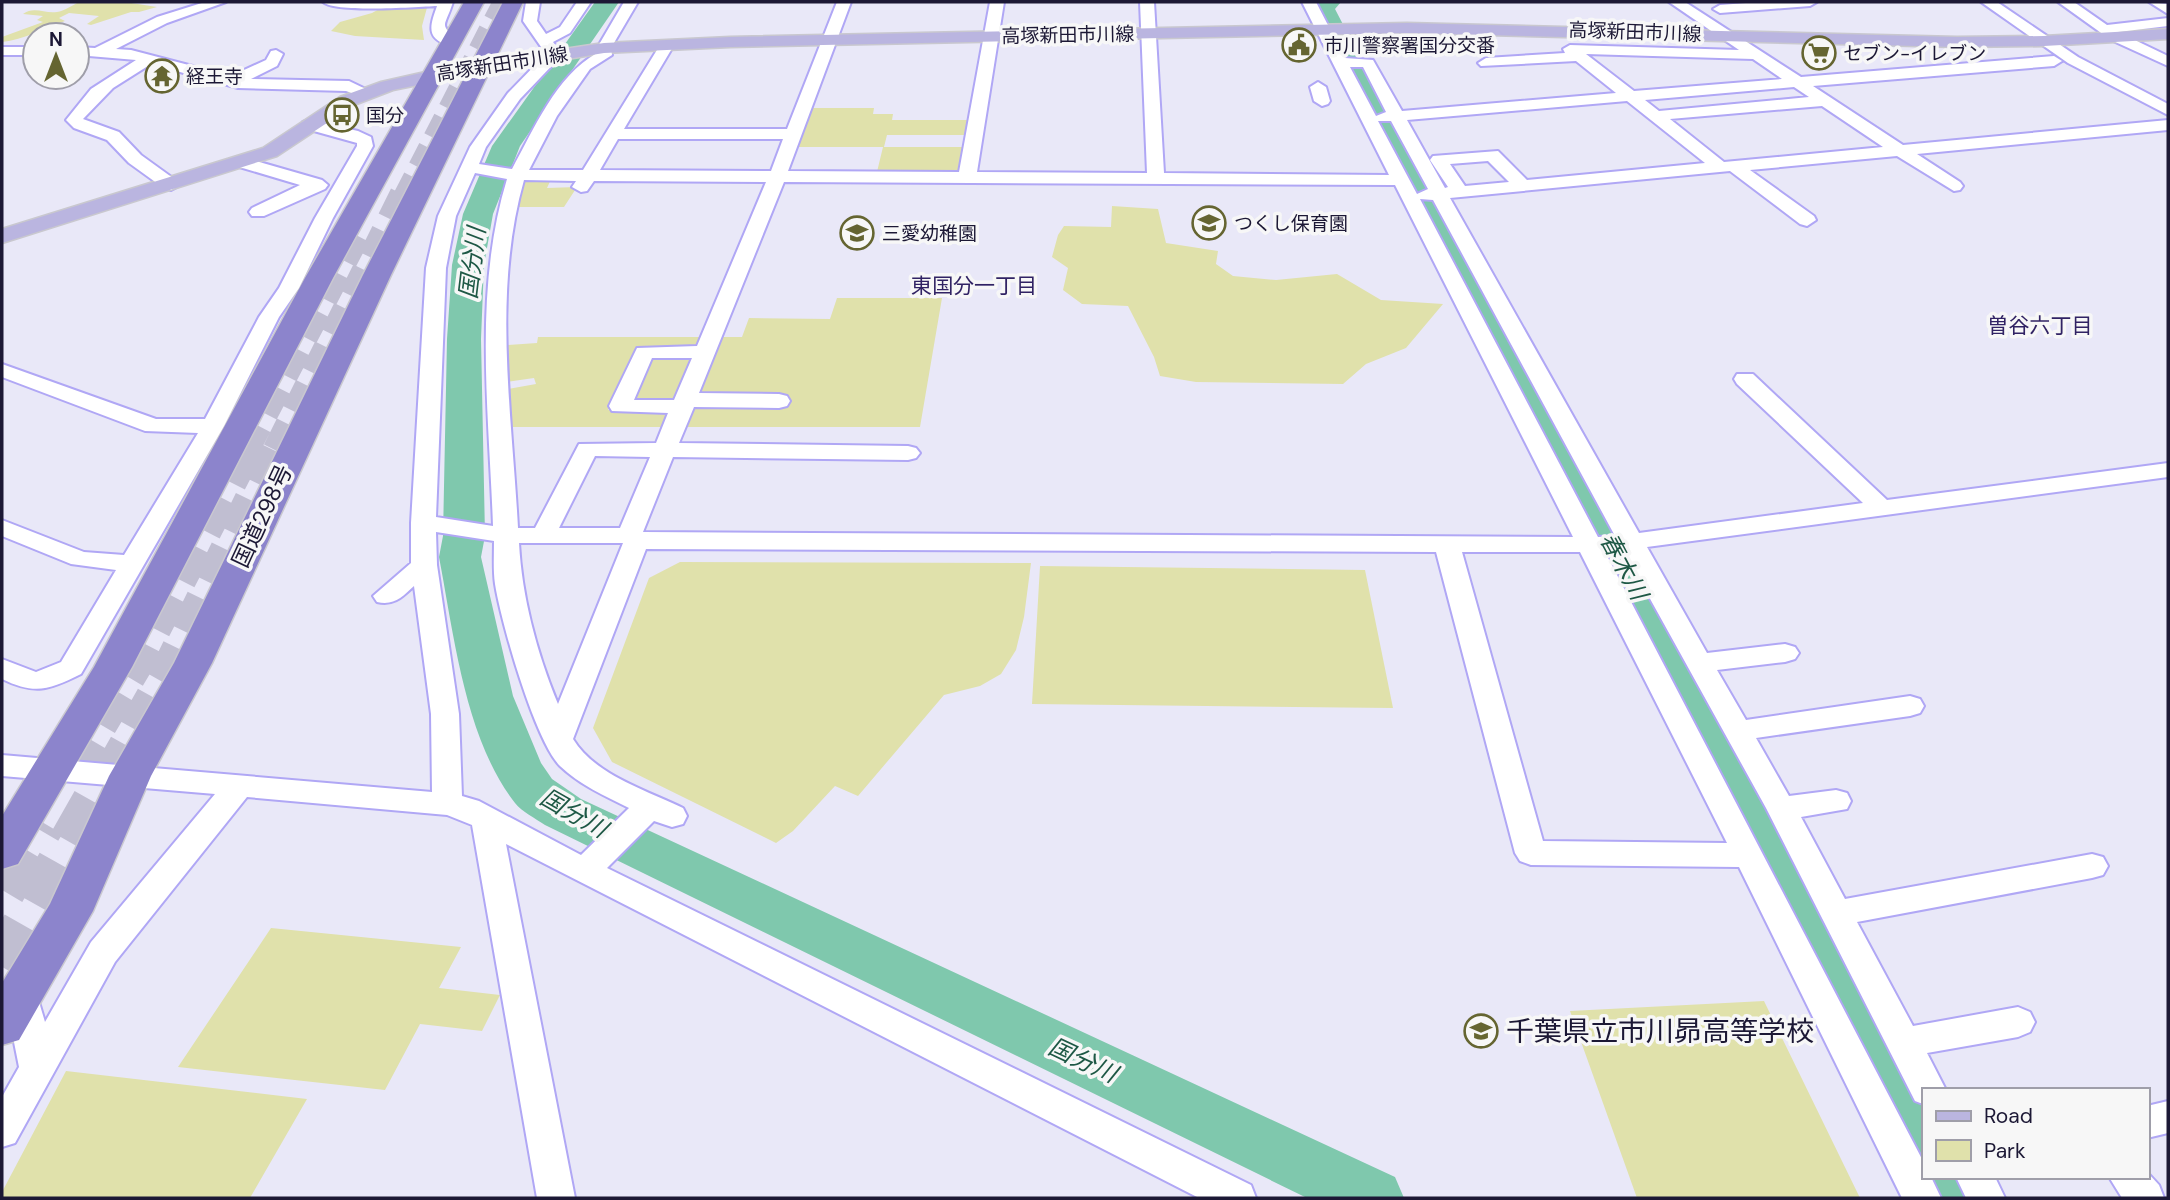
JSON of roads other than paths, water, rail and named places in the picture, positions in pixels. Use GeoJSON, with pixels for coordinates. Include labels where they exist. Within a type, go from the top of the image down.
{"type":"FeatureCollection","features":[{"type":"Feature","properties":{"kind":"highway"},"geometry":{"type":"LineString","coordinates":[[2,852],[113,667],[319,278],[474,2]]}},
{"type":"Feature","properties":{"kind":"highway","name":"国道298号"},"geometry":{"type":"LineString","coordinates":[[2,1025],[70,911],[130,776],[193,663],[382,263],[513,2]]}},
{"type":"Feature","properties":{"kind":"main road","name":"高塚新田市川線"},"geometry":{"type":"LineString","coordinates":[[2,236],[242,162],[275,149],[346,101],[366,93],[549,48],[597,49],[667,44],[1330,29],[1460,28],[1957,42],[2044,41],[2111,33],[2168,34]]}},
{"type":"Feature","properties":{"kind":"street"},"geometry":{"type":"LineString","coordinates":[[100,51],[162,20],[219,2]]}},
{"type":"Feature","properties":{"kind":"street"},"geometry":{"type":"LineString","coordinates":[[330,2],[444,2],[437,27],[439,34],[451,42]]}},
{"type":"Feature","properties":{"kind":"street"},"geometry":{"type":"LineString","coordinates":[[533,2],[530,21],[549,48]]}},
{"type":"Feature","properties":{"kind":"street"},"geometry":{"type":"LineString","coordinates":[[447,804],[445,714],[424,565],[429,524],[436,268],[447,216],[471,167],[478,146],[514,96],[541,65],[549,48],[584,2]]}},
{"type":"Feature","properties":{"kind":"street"},"geometry":{"type":"LineString","coordinates":[[589,868],[655,812],[597,779],[569,757],[558,738],[534,680],[520,634],[498,534],[498,263],[513,175],[584,66],[602,57],[597,49],[631,2]]}},
{"type":"Feature","properties":{"kind":"street"},"geometry":{"type":"LineString","coordinates":[[558,738],[666,449],[778,177],[844,2]]}},
{"type":"Feature","properties":{"kind":"street"},"geometry":{"type":"LineString","coordinates":[[967,179],[997,2]]}},
{"type":"Feature","properties":{"kind":"street"},"geometry":{"type":"LineString","coordinates":[[1147,2],[1156,180]]}},
{"type":"Feature","properties":{"kind":"street"},"geometry":{"type":"LineString","coordinates":[[1309,2],[1330,29],[1348,62],[1371,117],[1428,192],[1633,543],[1781,808],[1927,1088]]}},
{"type":"Feature","properties":{"kind":"street"},"geometry":{"type":"LineString","coordinates":[[1676,2],[1954,186]]}},
{"type":"Feature","properties":{"kind":"street"},"geometry":{"type":"LineString","coordinates":[[1720,9],[1810,2]]}},
{"type":"Feature","properties":{"kind":"street"},"geometry":{"type":"LineString","coordinates":[[1988,2],[2073,60],[2168,110]]}},
{"type":"Feature","properties":{"kind":"street"},"geometry":{"type":"LineString","coordinates":[[2064,2],[2111,33],[2168,62]]}},
{"type":"Feature","properties":{"kind":"street"},"geometry":{"type":"LineString","coordinates":[[2156,2],[2168,10]]}},
{"type":"Feature","properties":{"kind":"street"},"geometry":{"type":"LineString","coordinates":[[2111,33],[2168,22]]}},
{"type":"Feature","properties":{"kind":"street"},"geometry":{"type":"LineString","coordinates":[[578,192],[667,44]]}},
{"type":"Feature","properties":{"kind":"street"},"geometry":{"type":"LineString","coordinates":[[1753,55],[1570,49],[1654,116],[1807,220]]}},
{"type":"Feature","properties":{"kind":"street"},"geometry":{"type":"LineString","coordinates":[[2,51],[21,51]]}},
{"type":"Feature","properties":{"kind":"street"},"geometry":{"type":"LineString","coordinates":[[91,51],[150,59],[232,82],[349,86],[366,93]]}},
{"type":"Feature","properties":{"kind":"street"},"geometry":{"type":"LineString","coordinates":[[1643,51],[1698,91]]}},
{"type":"Feature","properties":{"kind":"street"},"geometry":{"type":"LineString","coordinates":[[2149,53],[2168,51]]}},
{"type":"Feature","properties":{"kind":"street"},"geometry":{"type":"LineString","coordinates":[[1704,53],[1749,87]]}},
{"type":"Feature","properties":{"kind":"street"},"geometry":{"type":"LineString","coordinates":[[232,82],[272,63],[276,54]]}},
{"type":"Feature","properties":{"kind":"street"},"geometry":{"type":"LineString","coordinates":[[1486,63],[1579,56]]}},
{"type":"Feature","properties":{"kind":"street"},"geometry":{"type":"LineString","coordinates":[[150,59],[95,96],[83,106],[74,120],[80,125],[113,135],[135,159],[171,185]]}},
{"type":"Feature","properties":{"kind":"street"},"geometry":{"type":"LineString","coordinates":[[1371,117],[2054,61]]}},
{"type":"Feature","properties":{"kind":"street"},"geometry":{"type":"LineString","coordinates":[[1348,62],[1368,63],[1396,116],[1428,192],[1596,545],[1922,1198]]}},
{"type":"Feature","properties":{"kind":"street"},"geometry":{"type":"LineString","coordinates":[[1654,116],[1823,101]]}},
{"type":"Feature","properties":{"kind":"street"},"geometry":{"type":"LineString","coordinates":[[2,668],[33,683],[50,679],[71,668],[213,426],[269,317],[289,288],[324,218],[365,146],[365,141],[352,135],[309,125]]}},
{"type":"Feature","properties":{"kind":"street"},"geometry":{"type":"LineString","coordinates":[[471,167],[513,175],[1156,180],[1428,192],[1523,186],[2168,125]]}},
{"type":"Feature","properties":{"kind":"street"},"geometry":{"type":"LineString","coordinates":[[614,134],[794,134]]}},
{"type":"Feature","properties":{"kind":"street"},"geometry":{"type":"LineString","coordinates":[[1428,192],[1439,160],[1492,155],[1523,186]]}},
{"type":"Feature","properties":{"kind":"street"},"geometry":{"type":"LineString","coordinates":[[242,162],[317,184],[258,212]]}},
{"type":"Feature","properties":{"kind":"street"},"geometry":{"type":"LineString","coordinates":[[706,352],[644,352],[620,406],[779,401]]}},
{"type":"Feature","properties":{"kind":"street"},"geometry":{"type":"LineString","coordinates":[[2,370],[153,426],[213,426]]}},
{"type":"Feature","properties":{"kind":"street"},"geometry":{"type":"LineString","coordinates":[[1745,379],[1882,508]]}},
{"type":"Feature","properties":{"kind":"street"},"geometry":{"type":"LineString","coordinates":[[543,536],[587,449],[908,453]]}},
{"type":"Feature","properties":{"kind":"street"},"geometry":{"type":"LineString","coordinates":[[429,524],[498,534],[633,538],[1596,545],[1633,543],[2168,470]]}},
{"type":"Feature","properties":{"kind":"street"},"geometry":{"type":"LineString","coordinates":[[2,527],[80,559],[132,564]]}},
{"type":"Feature","properties":{"kind":"street"},"geometry":{"type":"LineString","coordinates":[[1447,545],[1531,853],[1749,855]]}},
{"type":"Feature","properties":{"kind":"street"},"geometry":{"type":"LineString","coordinates":[[386,596],[424,565]]}},
{"type":"Feature","properties":{"kind":"street"},"geometry":{"type":"LineString","coordinates":[[1699,663],[1785,653]]}},
{"type":"Feature","properties":{"kind":"street"},"geometry":{"type":"LineString","coordinates":[[1738,731],[1910,706]]}},
{"type":"Feature","properties":{"kind":"street"},"geometry":{"type":"LineString","coordinates":[[2,765],[447,804],[468,809],[1237,1198]]}},
{"type":"Feature","properties":{"kind":"street"},"geometry":{"type":"LineString","coordinates":[[2,1131],[103,952],[240,785]]}},
{"type":"Feature","properties":{"kind":"street"},"geometry":{"type":"LineString","coordinates":[[1781,808],[1836,801]]}},
{"type":"Feature","properties":{"kind":"street"},"geometry":{"type":"LineString","coordinates":[[486,818],[556,1198]]}},
{"type":"Feature","properties":{"kind":"street"},"geometry":{"type":"LineString","coordinates":[[1836,913],[2092,866]]}},
{"type":"Feature","properties":{"kind":"street"},"geometry":{"type":"LineString","coordinates":[[21,992],[37,1068]]}},
{"type":"Feature","properties":{"kind":"street"},"geometry":{"type":"LineString","coordinates":[[1902,1043],[2018,1022]]}},
{"type":"Feature","properties":{"kind":"street"},"geometry":{"type":"LineString","coordinates":[[2149,1122],[2168,1117]]}},
{"type":"Feature","properties":{"kind":"street"},"geometry":{"type":"LineString","coordinates":[[1976,1179],[1986,1198]]}},
{"type":"Feature","properties":{"kind":"street"},"geometry":{"type":"LineString","coordinates":[[2130,1179],[2145,1198]]}},
{"type":"Feature","properties":{"kind":"waterway","name":"国分川"},"geometry":{"type":"LineString","coordinates":[[607,2],[506,146],[478,214],[468,265],[464,339],[464,536],[460,557],[489,696],[518,768],[534,792],[563,812],[1372,1198]]}},
{"type":"Feature","properties":{"kind":"waterway","name":"春木川"},"geometry":{"type":"LineString","coordinates":[[1329,2],[1323,8],[1354,70],[1361,73],[1503,336],[1922,1135]]}},
{"type":"Feature","properties":{"kind":"waterway","name":"春木川"},"geometry":{"type":"LineString","coordinates":[[1945,1179],[1955,1198]]}},
{"type":"Feature","properties":{"kind":"tunnel"},"geometry":{"type":"LineString","coordinates":[[404,197],[504,2]]}},
{"type":"Feature","properties":{"kind":"tunnel"},"geometry":{"type":"LineString","coordinates":[[277,451],[404,195]]}},
{"type":"Feature","properties":{"kind":"tunnel"},"geometry":{"type":"LineString","coordinates":[[244,451],[356,235]]}},
{"type":"Feature","properties":{"kind":"tunnel"},"geometry":{"type":"LineString","coordinates":[[71,771],[133,666],[245,449]]}},
{"type":"Feature","properties":{"kind":"tunnel"},"geometry":{"type":"LineString","coordinates":[[109,778],[173,664],[278,449]]}},
{"type":"Feature","properties":{"kind":"tunnel"},"geometry":{"type":"LineString","coordinates":[[2,967],[110,776]]}},
{"type":"Feature","properties":{"kind":"tunnel"},"geometry":{"type":"LineString","coordinates":[[2,890],[42,822]]}},
{"type":"Feature","properties":{"kind":"place","name":"市川警察署国分交番"},"geometry":{"type":"Point","coordinates":[1299,45]}},
{"type":"Feature","properties":{"kind":"place","name":"セブン-イレブン"},"geometry":{"type":"Point","coordinates":[1819,53]}},
{"type":"Feature","properties":{"kind":"place","name":"経王寺"},"geometry":{"type":"Point","coordinates":[162,76]}},
{"type":"Feature","properties":{"kind":"place","name":"国分"},"geometry":{"type":"Point","coordinates":[342,115]}},
{"type":"Feature","properties":{"kind":"place","name":"つくし保育園"},"geometry":{"type":"Point","coordinates":[1209,223]}},
{"type":"Feature","properties":{"kind":"place","name":"三愛幼稚園"},"geometry":{"type":"Point","coordinates":[857,233]}},
{"type":"Feature","properties":{"kind":"place","name":"千葉県立市川昴高等学校"},"geometry":{"type":"Point","coordinates":[1481,1031]}},
{"type":"Feature","properties":{"kind":"district","name":"東国分一丁目"},"geometry":{"type":"Point","coordinates":[974,286]}},
{"type":"Feature","properties":{"kind":"district","name":"曽谷六丁目"},"geometry":{"type":"Point","coordinates":[2040,326]}}]}
